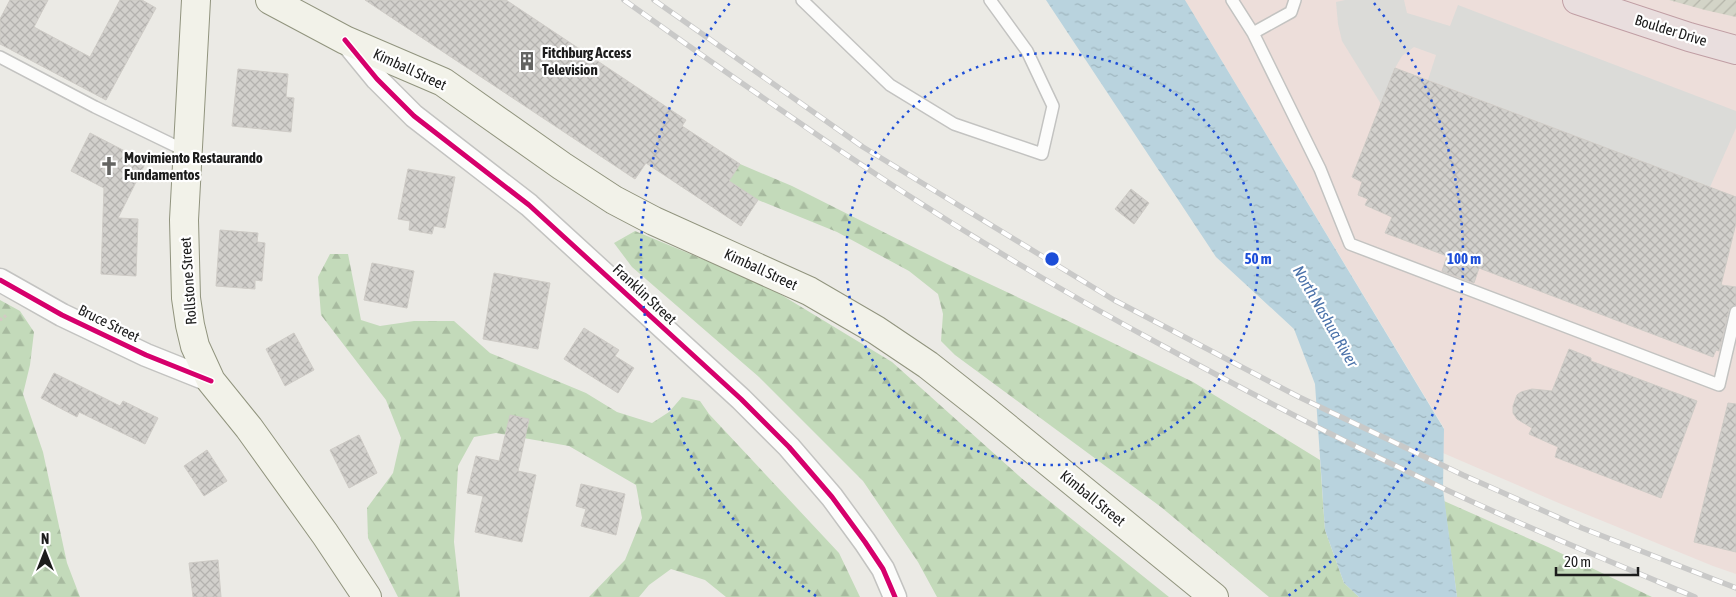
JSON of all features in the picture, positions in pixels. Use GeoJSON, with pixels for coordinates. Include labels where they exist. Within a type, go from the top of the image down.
{"type":"FeatureCollection","features":[{"type":"Feature","properties":{"kind":"highway","name":"Boulder Drive"},"geometry":{"type":"LineString","coordinates":[[1577,0],[1689,37],[1736,50]]}},
{"type":"Feature","properties":{"kind":"main road","name":"Rollstone Street"},"geometry":{"type":"LineString","coordinates":[[196,0],[184,220],[186,298],[195,346],[211,381],[249,428],[325,534],[367,597]]}},
{"type":"Feature","properties":{"kind":"main road","name":"Kimball Street"},"geometry":{"type":"LineString","coordinates":[[270,0],[345,40],[443,82],[562,166],[614,200],[654,221],[809,291],[876,330],[928,365],[986,410],[1214,597]]}},
{"type":"Feature","properties":{"kind":"street","name":"Franklin Street"},"geometry":{"type":"LineString","coordinates":[[345,40],[377,79],[414,116],[529,205],[741,399],[789,447],[832,497],[865,542],[883,570],[895,597]]}},
{"type":"Feature","properties":{"kind":"street","name":"Bruce Street"},"geometry":{"type":"LineString","coordinates":[[0,280],[62,315],[146,355],[211,381]]}},
{"type":"Feature","properties":{"kind":"lane"},"geometry":{"type":"LineString","coordinates":[[802,0],[890,85],[954,124],[1042,154],[1053,106],[1027,51],[990,0]]}},
{"type":"Feature","properties":{"kind":"lane"},"geometry":{"type":"LineString","coordinates":[[1232,0],[1253,33],[1320,169],[1350,244],[1718,385],[1736,312]]}},
{"type":"Feature","properties":{"kind":"lane"},"geometry":{"type":"LineString","coordinates":[[1253,33],[1291,12],[1295,0]]}},
{"type":"Feature","properties":{"kind":"lane"},"geometry":{"type":"LineString","coordinates":[[0,57],[95,107],[188,152]]}},
{"type":"Feature","properties":{"kind":"shaded area"},"geometry":{"type":"Polygon","coordinates":[[[1185,0],[1736,0],[1736,574],[1561,504],[1443,453],[1444,428],[1185,0]]]}},
{"type":"Feature","properties":{"kind":"shaded area"},"geometry":{"type":"Polygon","coordinates":[[[1345,0],[1404,0],[1407,13],[1450,26],[1458,5],[1736,111],[1736,128],[1710,187],[1428,80],[1436,55],[1414,47],[1402,56],[1395,68],[1381,104],[1342,41],[1336,2],[1345,0]]]}},
{"type":"Feature","properties":{"kind":"shaded area"},"geometry":{"type":"Polygon","coordinates":[[[1669,0],[1736,0],[1736,17],[1705,10],[1669,0]]]}},
{"type":"Feature","properties":{"kind":"green space"},"geometry":{"type":"Polygon","coordinates":[[[740,164],[792,186],[947,264],[1193,382],[1320,460],[1325,530],[1344,583],[1359,597],[1269,597],[1161,507],[955,355],[941,341],[943,314],[938,294],[909,271],[837,232],[758,200],[729,181],[740,164]]]}},
{"type":"Feature","properties":{"kind":"green space"},"geometry":{"type":"Polygon","coordinates":[[[635,231],[765,285],[892,362],[1028,484],[1169,597],[937,597],[918,562],[863,481],[759,377],[632,267],[614,243],[635,231]]]}},
{"type":"Feature","properties":{"kind":"green space"},"geometry":{"type":"Polygon","coordinates":[[[330,254],[348,254],[361,320],[380,326],[414,321],[454,321],[490,353],[586,393],[617,412],[652,423],[669,412],[682,397],[700,401],[709,414],[839,553],[860,597],[726,597],[705,580],[671,569],[649,585],[639,597],[589,597],[625,560],[642,518],[636,485],[569,446],[496,433],[474,437],[458,466],[454,542],[460,597],[398,597],[368,538],[367,508],[393,473],[401,438],[386,400],[321,315],[318,277],[330,254]]]}},
{"type":"Feature","properties":{"kind":"green space"},"geometry":{"type":"Polygon","coordinates":[[[0,300],[20,311],[34,332],[30,365],[23,394],[43,452],[67,563],[80,597],[0,597],[0,300]]]}},
{"type":"Feature","properties":{"kind":"green space"},"geometry":{"type":"Polygon","coordinates":[[[1444,501],[1548,547],[1652,597],[1457,597],[1444,501]]]}},
{"type":"Feature","properties":{"kind":"water","name":"North Nashua River"},"geometry":{"type":"Polygon","coordinates":[[[1046,0],[1185,0],[1444,429],[1443,489],[1457,597],[1359,597],[1344,583],[1325,530],[1315,384],[1294,329],[1216,257],[1046,0]]]}},
{"type":"Feature","properties":{"kind":"building"},"geometry":{"type":"Polygon","coordinates":[[[10,0],[48,0],[34,27],[90,57],[120,0],[142,0],[156,8],[106,100],[0,44],[0,19],[10,0]]]}},
{"type":"Feature","properties":{"kind":"building","name":"Fitchburg Access Television"},"geometry":{"type":"Polygon","coordinates":[[[365,0],[506,0],[686,120],[682,126],[740,164],[729,181],[758,200],[741,226],[646,163],[635,179],[365,0]]]}},
{"type":"Feature","properties":{"kind":"building"},"geometry":{"type":"Polygon","coordinates":[[[1395,68],[1736,197],[1736,223],[1721,285],[1736,287],[1736,305],[1729,310],[1719,351],[1716,350],[1713,357],[1479,268],[1474,283],[1442,271],[1447,256],[1385,233],[1392,217],[1365,205],[1368,199],[1358,195],[1362,182],[1352,177],[1395,68]]]}},
{"type":"Feature","properties":{"kind":"building"},"geometry":{"type":"Polygon","coordinates":[[[238,69],[288,74],[286,97],[294,98],[291,132],[232,126],[238,69]]]}},
{"type":"Feature","properties":{"kind":"building"},"geometry":{"type":"Polygon","coordinates":[[[90,133],[146,162],[118,218],[138,219],[136,276],[101,274],[104,188],[71,171],[90,133]]]}},
{"type":"Feature","properties":{"kind":"building"},"geometry":{"type":"Polygon","coordinates":[[[408,169],[455,177],[445,228],[434,226],[432,234],[409,230],[410,221],[398,219],[408,169]]]}},
{"type":"Feature","properties":{"kind":"building"},"geometry":{"type":"Polygon","coordinates":[[[1131,189],[1149,203],[1134,224],[1115,209],[1131,189]]]}},
{"type":"Feature","properties":{"kind":"building"},"geometry":{"type":"Polygon","coordinates":[[[220,230],[258,233],[257,242],[265,243],[262,281],[255,280],[255,289],[216,286],[220,230]]]}},
{"type":"Feature","properties":{"kind":"building"},"geometry":{"type":"Polygon","coordinates":[[[372,263],[414,271],[407,308],[364,300],[372,263]]]}},
{"type":"Feature","properties":{"kind":"building"},"geometry":{"type":"Polygon","coordinates":[[[494,273],[550,283],[538,349],[483,339],[494,273]]]}},
{"type":"Feature","properties":{"kind":"building"},"geometry":{"type":"Polygon","coordinates":[[[584,328],[619,350],[615,356],[634,368],[618,393],[564,359],[584,328]]]}},
{"type":"Feature","properties":{"kind":"building"},"geometry":{"type":"Polygon","coordinates":[[[294,333],[314,370],[285,386],[266,349],[294,333]]]}},
{"type":"Feature","properties":{"kind":"building"},"geometry":{"type":"Polygon","coordinates":[[[1569,349],[1591,358],[1591,361],[1697,401],[1661,498],[1555,457],[1558,447],[1529,434],[1532,428],[1517,419],[1513,413],[1513,406],[1517,395],[1521,392],[1532,389],[1552,391],[1569,349]]]}},
{"type":"Feature","properties":{"kind":"building"},"geometry":{"type":"Polygon","coordinates":[[[54,373],[120,406],[123,401],[158,418],[145,444],[79,412],[77,417],[41,398],[54,373]]]}},
{"type":"Feature","properties":{"kind":"building"},"geometry":{"type":"Polygon","coordinates":[[[1728,403],[1736,404],[1736,552],[1694,542],[1728,403]]]}},
{"type":"Feature","properties":{"kind":"building"},"geometry":{"type":"Polygon","coordinates":[[[510,415],[529,419],[518,471],[536,475],[522,542],[475,532],[483,496],[467,493],[476,456],[499,461],[510,415]]]}},
{"type":"Feature","properties":{"kind":"building"},"geometry":{"type":"Polygon","coordinates":[[[359,435],[377,473],[349,488],[330,450],[359,435]]]}},
{"type":"Feature","properties":{"kind":"building"},"geometry":{"type":"Polygon","coordinates":[[[207,450],[227,481],[204,496],[184,466],[207,450]]]}},
{"type":"Feature","properties":{"kind":"building"},"geometry":{"type":"Polygon","coordinates":[[[581,484],[625,494],[616,535],[581,526],[586,509],[576,506],[581,484]]]}},
{"type":"Feature","properties":{"kind":"building"},"geometry":{"type":"Polygon","coordinates":[[[218,560],[221,597],[193,597],[189,563],[218,560]]]}},
{"type":"Feature","properties":{"kind":"railway"},"geometry":{"type":"LineString","coordinates":[[624,0],[741,83],[874,173],[970,234],[1116,320],[1208,370],[1381,459],[1536,530],[1695,597]]}},
{"type":"Feature","properties":{"kind":"railway"},"geometry":{"type":"LineString","coordinates":[[654,0],[863,147],[1114,300],[1299,397],[1463,475],[1582,528],[1736,588]]}},
{"type":"Feature","properties":{"kind":"cycle path"},"geometry":{"type":"LineString","coordinates":[[345,40],[377,79],[414,116],[529,205],[741,399],[789,447],[832,497],[865,542],[883,569],[895,597]]}},
{"type":"Feature","properties":{"kind":"cycle path"},"geometry":{"type":"LineString","coordinates":[[0,280],[62,315],[146,355],[211,381]]}},
{"type":"Feature","properties":{"kind":"place","name":"Fitchburg Access Television"},"geometry":{"type":"Point","coordinates":[527,61]}},
{"type":"Feature","properties":{"kind":"place","name":"Movimiento Restaurando Fundamentos"},"geometry":{"type":"Point","coordinates":[109,166]}}]}
